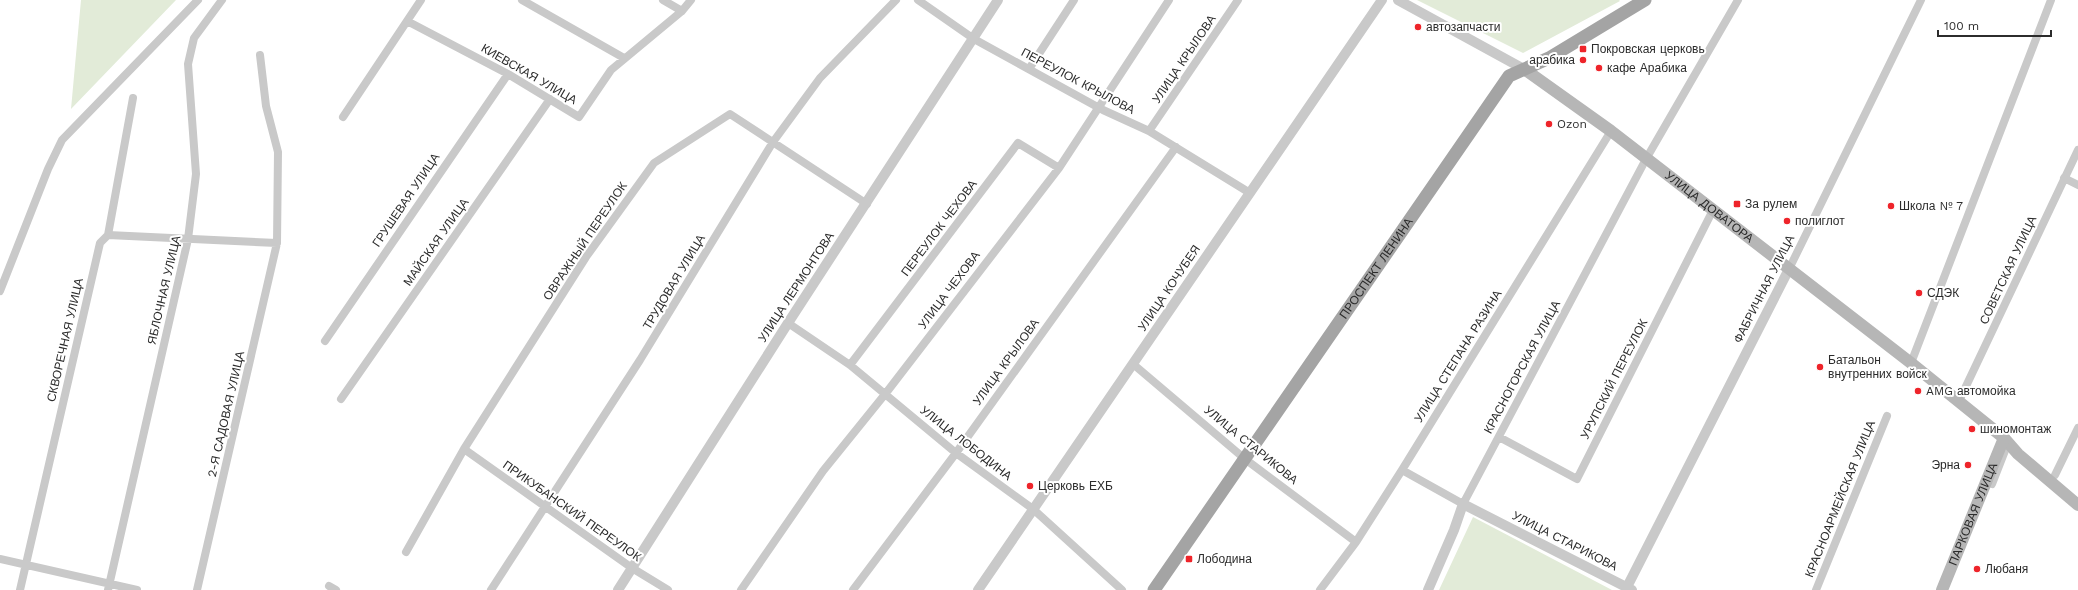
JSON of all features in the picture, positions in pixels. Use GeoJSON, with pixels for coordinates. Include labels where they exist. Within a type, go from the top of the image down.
{"type":"FeatureCollection","features":[{"type":"Feature","properties":{"kind":"main road","name":"ПРОСПЕКТ ЛЕНИНА"},"geometry":{"type":"LineString","coordinates":[[1154,590],[1494,95],[1509,76],[1549,58],[1645,0]]}},
{"type":"Feature","properties":{"kind":"main road","name":"УЛИЦА ДОВАТОРА"},"geometry":{"type":"LineString","coordinates":[[1524,68],[1611,131],[1911,363],[1959,401],[2078,505]]}},
{"type":"Feature","properties":{"kind":"main road","name":"УЛИЦА ДОВАТОРА"},"geometry":{"type":"LineString","coordinates":[[2006,441],[2023,449],[2078,494]]}},
{"type":"Feature","properties":{"kind":"main road","name":"ПАРКОВАЯ УЛИЦА"},"geometry":{"type":"LineString","coordinates":[[1942,590],[2006,441]]}},
{"type":"Feature","properties":{"kind":"street"},"geometry":{"type":"LineString","coordinates":[[0,291],[48,169],[62,140],[198,0]]}},
{"type":"Feature","properties":{"kind":"street","name":"ЯБЛОЧНАЯ УЛИЦА"},"geometry":{"type":"LineString","coordinates":[[108,587],[188,239],[196,174],[188,64],[194,38],[222,0]]}},
{"type":"Feature","properties":{"kind":"street"},"geometry":{"type":"LineString","coordinates":[[343,117],[421,0]]}},
{"type":"Feature","properties":{"kind":"street"},"geometry":{"type":"LineString","coordinates":[[522,0],[624,58]]}},
{"type":"Feature","properties":{"kind":"street"},"geometry":{"type":"LineString","coordinates":[[663,0],[682,11]]}},
{"type":"Feature","properties":{"kind":"street","name":"КИЕВСКАЯ УЛИЦА"},"geometry":{"type":"LineString","coordinates":[[407,21],[508,74],[579,116],[611,70],[682,11],[691,0]]}},
{"type":"Feature","properties":{"kind":"street","name":"ТРУДОВАЯ УЛИЦА"},"geometry":{"type":"LineString","coordinates":[[491,590],[640,360],[773,142],[820,78],[896,0]]}},
{"type":"Feature","properties":{"kind":"street","name":"ПЕРЕУЛОК КРЫЛОВА"},"geometry":{"type":"LineString","coordinates":[[918,0],[974,39],[1098,108],[1149,131],[1250,193]]}},
{"type":"Feature","properties":{"kind":"street","name":"УЛИЦА ЛЕРМОНТОВА"},"geometry":{"type":"LineString","coordinates":[[618,590],[788,323],[867,204],[998,0]]}},
{"type":"Feature","properties":{"kind":"street"},"geometry":{"type":"LineString","coordinates":[[1029,69],[1074,0]]}},
{"type":"Feature","properties":{"kind":"street","name":"УЛИЦА ЧЕХОВА"},"geometry":{"type":"LineString","coordinates":[[741,590],[823,471],[886,393],[1059,168],[1169,0]]}},
{"type":"Feature","properties":{"kind":"street","name":"УЛИЦА КРЫЛОВА"},"geometry":{"type":"LineString","coordinates":[[1149,131],[1238,0]]}},
{"type":"Feature","properties":{"kind":"street","name":"УЛИЦА КОЧУБЕЯ"},"geometry":{"type":"LineString","coordinates":[[978,590],[1382,0]]}},
{"type":"Feature","properties":{"kind":"street","name":"УЛИЦА ДОВАТОРА"},"geometry":{"type":"LineString","coordinates":[[1398,0],[1524,68]]}},
{"type":"Feature","properties":{"kind":"street"},"geometry":{"type":"LineString","coordinates":[[1646,159],[1738,0]]}},
{"type":"Feature","properties":{"kind":"street","name":"ФАБРИЧНАЯ УЛИЦА"},"geometry":{"type":"LineString","coordinates":[[1629,589],[1789,269],[1921,0]]}},
{"type":"Feature","properties":{"kind":"street"},"geometry":{"type":"LineString","coordinates":[[1911,363],[2051,0]]}},
{"type":"Feature","properties":{"kind":"street","name":"2-Я САДОВАЯ УЛИЦА"},"geometry":{"type":"LineString","coordinates":[[197,590],[277,243],[278,152],[266,106],[260,55]]}},
{"type":"Feature","properties":{"kind":"street","name":"ГРУШЕВАЯ УЛИЦА"},"geometry":{"type":"LineString","coordinates":[[325,341],[508,74]]}},
{"type":"Feature","properties":{"kind":"street","name":"СКВОРЕЧНАЯ УЛИЦА"},"geometry":{"type":"LineString","coordinates":[[20,590],[100,243],[108,235],[133,98]]}},
{"type":"Feature","properties":{"kind":"street","name":"МАЙСКАЯ УЛИЦА"},"geometry":{"type":"LineString","coordinates":[[341,399],[550,99]]}},
{"type":"Feature","properties":{"kind":"street","name":"ОВРАЖНЫЙ ПЕРЕУЛОК"},"geometry":{"type":"LineString","coordinates":[[406,552],[464,449],[586,256],[654,163],[730,114],[867,204]]}},
{"type":"Feature","properties":{"kind":"street","name":"УЛИЦА СТЕПАНА РАЗИНА"},"geometry":{"type":"LineString","coordinates":[[1320,590],[1356,542],[1402,470],[1611,131]]}},
{"type":"Feature","properties":{"kind":"street","name":"ПЕРЕУЛОК ЧЕХОВА"},"geometry":{"type":"LineString","coordinates":[[850,365],[1018,143],[1059,168]]}},
{"type":"Feature","properties":{"kind":"street","name":"УЛИЦА КРЫЛОВА"},"geometry":{"type":"LineString","coordinates":[[853,590],[956,453],[1176,147]]}},
{"type":"Feature","properties":{"kind":"street","name":"СОВЕТСКАЯ УЛИЦА"},"geometry":{"type":"LineString","coordinates":[[1959,401],[2078,150]]}},
{"type":"Feature","properties":{"kind":"street","name":"КРАСНОГОРСКАЯ УЛИЦА"},"geometry":{"type":"LineString","coordinates":[[1428,590],[1454,530],[1463,504],[1646,159]]}},
{"type":"Feature","properties":{"kind":"street"},"geometry":{"type":"LineString","coordinates":[[2064,178],[2078,185]]}},
{"type":"Feature","properties":{"kind":"street","name":"УРУПСКИЙ ПЕРЕУЛОК"},"geometry":{"type":"LineString","coordinates":[[1499,437],[1577,479],[1713,210]]}},
{"type":"Feature","properties":{"kind":"street"},"geometry":{"type":"LineString","coordinates":[[108,235],[277,243]]}},
{"type":"Feature","properties":{"kind":"street","name":"УЛИЦА ЛОБОДИНА"},"geometry":{"type":"LineString","coordinates":[[788,323],[850,365],[886,393],[956,453],[1033,509],[1122,590]]}},
{"type":"Feature","properties":{"kind":"street","name":"УЛИЦА СТАРИКОВА"},"geometry":{"type":"LineString","coordinates":[[1132,364],[1245,459],[1356,542]]}},
{"type":"Feature","properties":{"kind":"street","name":"КРАСНОАРМЕЙСКАЯ УЛИЦА"},"geometry":{"type":"LineString","coordinates":[[1816,590],[1887,416]]}},
{"type":"Feature","properties":{"kind":"street"},"geometry":{"type":"LineString","coordinates":[[2055,475],[2078,428]]}},
{"type":"Feature","properties":{"kind":"street"},"geometry":{"type":"LineString","coordinates":[[1992,484],[2006,441]]}},
{"type":"Feature","properties":{"kind":"street","name":"ПРИКУБАНСКИЙ ПЕРЕУЛОК"},"geometry":{"type":"LineString","coordinates":[[464,449],[632,568],[668,590]]}},
{"type":"Feature","properties":{"kind":"street","name":"УЛИЦА СТАРИКОВА"},"geometry":{"type":"LineString","coordinates":[[1402,470],[1463,504],[1629,589]]}},
{"type":"Feature","properties":{"kind":"street"},"geometry":{"type":"LineString","coordinates":[[0,558],[108,587],[137,590]]}},
{"type":"Feature","properties":{"kind":"green space"},"geometry":{"type":"Polygon","coordinates":[[[81,0],[176,0],[71,109],[81,0]]]}},
{"type":"Feature","properties":{"kind":"green space"},"geometry":{"type":"Polygon","coordinates":[[[1417,0],[1619,0],[1620,1],[1523,53],[1417,0]]]}},
{"type":"Feature","properties":{"kind":"green space"},"geometry":{"type":"Polygon","coordinates":[[[1473,517],[1612,590],[1439,590],[1473,517]]]}},
{"type":"Feature","properties":{"kind":"place","name":"автозапчасти"},"geometry":{"type":"Point","coordinates":[1418,27]}},
{"type":"Feature","properties":{"kind":"place","name":"Покровская церковь"},"geometry":{"type":"Point","coordinates":[1583,49]}},
{"type":"Feature","properties":{"kind":"place","name":"арабика"},"geometry":{"type":"Point","coordinates":[1583,60]}},
{"type":"Feature","properties":{"kind":"place","name":"кафе Арабика"},"geometry":{"type":"Point","coordinates":[1599,68]}},
{"type":"Feature","properties":{"kind":"place","name":"Ozon"},"geometry":{"type":"Point","coordinates":[1549,124]}},
{"type":"Feature","properties":{"kind":"place","name":"За рулем"},"geometry":{"type":"Point","coordinates":[1737,204]}},
{"type":"Feature","properties":{"kind":"place","name":"Школа № 7"},"geometry":{"type":"Point","coordinates":[1891,206]}},
{"type":"Feature","properties":{"kind":"place","name":"полиглот"},"geometry":{"type":"Point","coordinates":[1787,221]}},
{"type":"Feature","properties":{"kind":"place","name":"СДЭК"},"geometry":{"type":"Point","coordinates":[1919,293]}},
{"type":"Feature","properties":{"kind":"place","name":"Батальон внутренних войск"},"geometry":{"type":"Point","coordinates":[1820,367]}},
{"type":"Feature","properties":{"kind":"place","name":"AMG автомойка"},"geometry":{"type":"Point","coordinates":[1918,391]}},
{"type":"Feature","properties":{"kind":"place","name":"шиномонтаж"},"geometry":{"type":"Point","coordinates":[1972,429]}},
{"type":"Feature","properties":{"kind":"place","name":"Эрна"},"geometry":{"type":"Point","coordinates":[1968,465]}},
{"type":"Feature","properties":{"kind":"place","name":"Церковь ЕХБ"},"geometry":{"type":"Point","coordinates":[1030,486]}},
{"type":"Feature","properties":{"kind":"place","name":"Лободина"},"geometry":{"type":"Point","coordinates":[1189,559]}},
{"type":"Feature","properties":{"kind":"place","name":"Любаня"},"geometry":{"type":"Point","coordinates":[1977,569]}}]}
